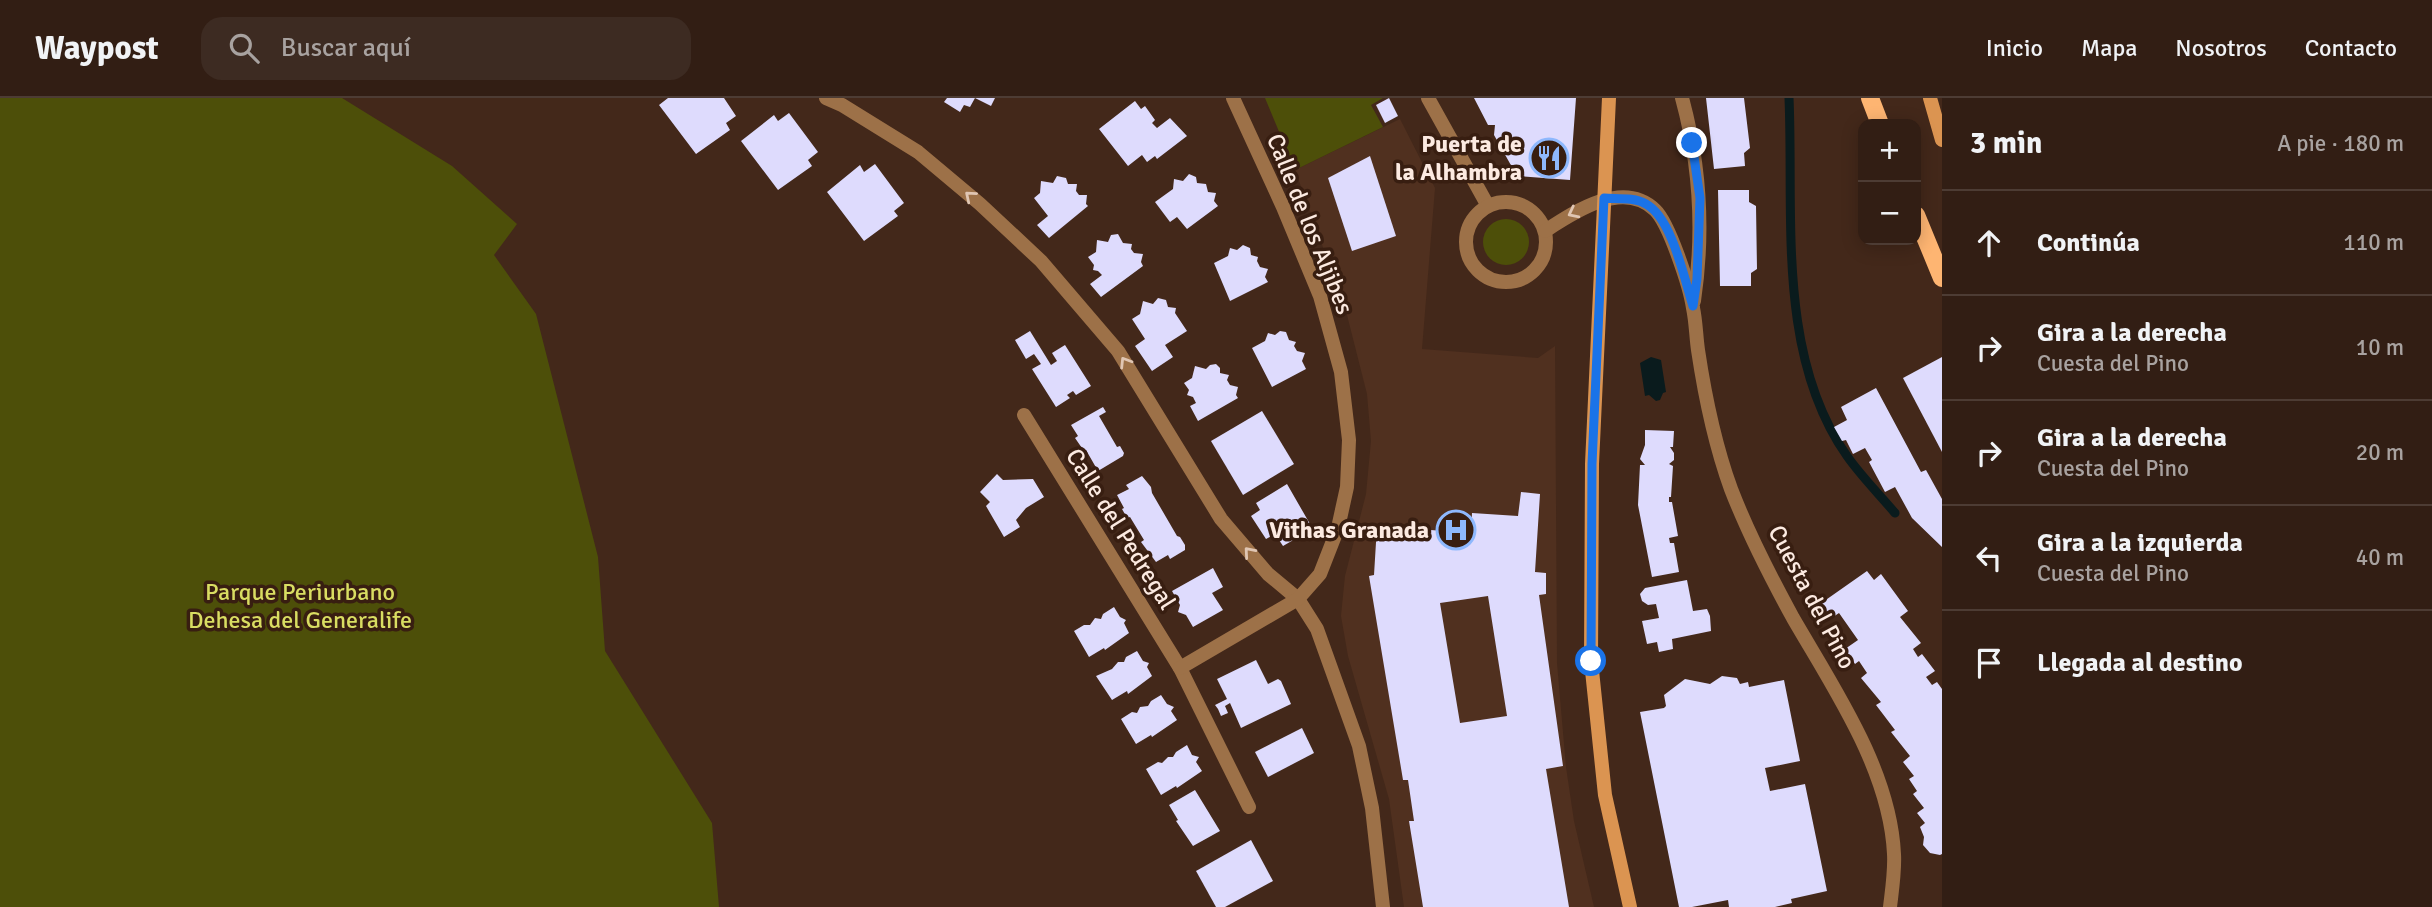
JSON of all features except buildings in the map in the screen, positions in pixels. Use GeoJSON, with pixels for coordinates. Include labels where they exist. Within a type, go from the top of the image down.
{"type":"FeatureCollection","features":[{"type":"Feature","properties":{"kind":"main road"},"geometry":{"type":"LineString","coordinates":[[1870,98],[1878,119]]}},
{"type":"Feature","properties":{"kind":"main road"},"geometry":{"type":"LineString","coordinates":[[1921,227],[1942,278]]}},
{"type":"Feature","properties":{"kind":"street"},"geometry":{"type":"LineString","coordinates":[[826,98],[839,102],[918,152],[980,204],[1041,261],[1118,351],[1221,519],[1268,574],[1298,599],[1317,629],[1359,746],[1372,808],[1383,907]]}},
{"type":"Feature","properties":{"kind":"street"},"geometry":{"type":"LineString","coordinates":[[1428,98],[1489,206]]}},
{"type":"Feature","properties":{"kind":"street"},"geometry":{"type":"LineString","coordinates":[[1609,98],[1592,464],[1591,661],[1605,795],[1630,907]]}},
{"type":"Feature","properties":{"kind":"street","name":"Cuesta del Pino"},"geometry":{"type":"LineString","coordinates":[[1682,98],[1700,198],[1697,279],[1693,306]]}},
{"type":"Feature","properties":{"kind":"street"},"geometry":{"type":"LineString","coordinates":[[1930,98],[1942,140]]}},
{"type":"Feature","properties":{"kind":"street","name":"Calle de los Aljibes"},"geometry":{"type":"LineString","coordinates":[[1233,101],[1283,207],[1320,296],[1341,372],[1349,440],[1347,487],[1338,528],[1320,574],[1298,599]]}},
{"type":"Feature","properties":{"kind":"street"},"geometry":{"type":"LineString","coordinates":[[1545,231],[1604,198]]}},
{"type":"Feature","properties":{"kind":"street","name":"Cuesta del Pino"},"geometry":{"type":"LineString","coordinates":[[1604,198],[1644,202],[1661,217],[1671,238],[1693,306],[1714,435],[1731,489],[1763,562],[1838,692],[1872,765],[1887,811],[1894,854],[1890,907]]}},
{"type":"Feature","properties":{"kind":"street"},"geometry":{"type":"LineString","coordinates":[[1504,202],[1518,204],[1529,210],[1539,219],[1545,231],[1544,257],[1527,277],[1509,283],[1488,278],[1477,270],[1466,247],[1467,233],[1480,211],[1504,202]]}},
{"type":"Feature","properties":{"kind":"street","name":"Calle del Pedregal"},"geometry":{"type":"LineString","coordinates":[[1024,415],[1180,668],[1249,807]]}},
{"type":"Feature","properties":{"kind":"street"},"geometry":{"type":"LineString","coordinates":[[1180,668],[1298,599]]}},
{"type":"Feature","properties":{"kind":"shaded area","name":"Vithas Granada"},"geometry":{"type":"Polygon","coordinates":[[[1400,119],[1435,188],[1422,349],[1538,358],[1555,346],[1557,663],[1566,767],[1574,821],[1594,907],[1404,907],[1389,799],[1348,656],[1341,616],[1345,576],[1366,494],[1371,441],[1367,394],[1346,311],[1295,170],[1400,119]]]}},
{"type":"Feature","properties":{"kind":"shaded area"},"geometry":{"type":"Polygon","coordinates":[[[1651,357],[1661,360],[1666,392],[1656,401],[1649,395],[1645,396],[1640,363],[1651,357]]]}},
{"type":"Feature","properties":{"kind":"green space","name":"Parque Periurbano Dehesa del Generalife"},"geometry":{"type":"Polygon","coordinates":[[[0,98],[342,98],[452,166],[517,224],[494,255],[536,314],[598,557],[605,651],[712,823],[719,907],[0,907],[0,98]]]}},
{"type":"Feature","properties":{"kind":"green space"},"geometry":{"type":"Polygon","coordinates":[[[1265,98],[1383,98],[1371,105],[1383,127],[1295,170],[1265,98]]]}},
{"type":"Feature","properties":{"kind":"green space"},"geometry":{"type":"Polygon","coordinates":[[[1506,219],[1515,220],[1522,226],[1528,233],[1528,251],[1522,258],[1515,264],[1506,265],[1497,264],[1490,258],[1484,251],[1483,242],[1484,233],[1490,226],[1497,220],[1506,219]]]}},
{"type":"Feature","properties":{"kind":"waterway"},"geometry":{"type":"LineString","coordinates":[[1789,98],[1793,283],[1809,374],[1824,416],[1847,456],[1895,513]]}},
{"type":"Feature","properties":{"kind":"place","name":"Puerta de la Alhambra"},"geometry":{"type":"Point","coordinates":[1549,158]}},
{"type":"Feature","properties":{"kind":"place","name":"Vithas Granada"},"geometry":{"type":"Point","coordinates":[1456,530]}},
{"type":"Feature","properties":{"kind":"route"},"geometry":{"type":"LineString","coordinates":[[1591,661],[1592,464],[1604,198],[1644,202],[1661,217],[1671,238],[1693,306],[1697,279],[1700,198],[1692,143]]}}]}
